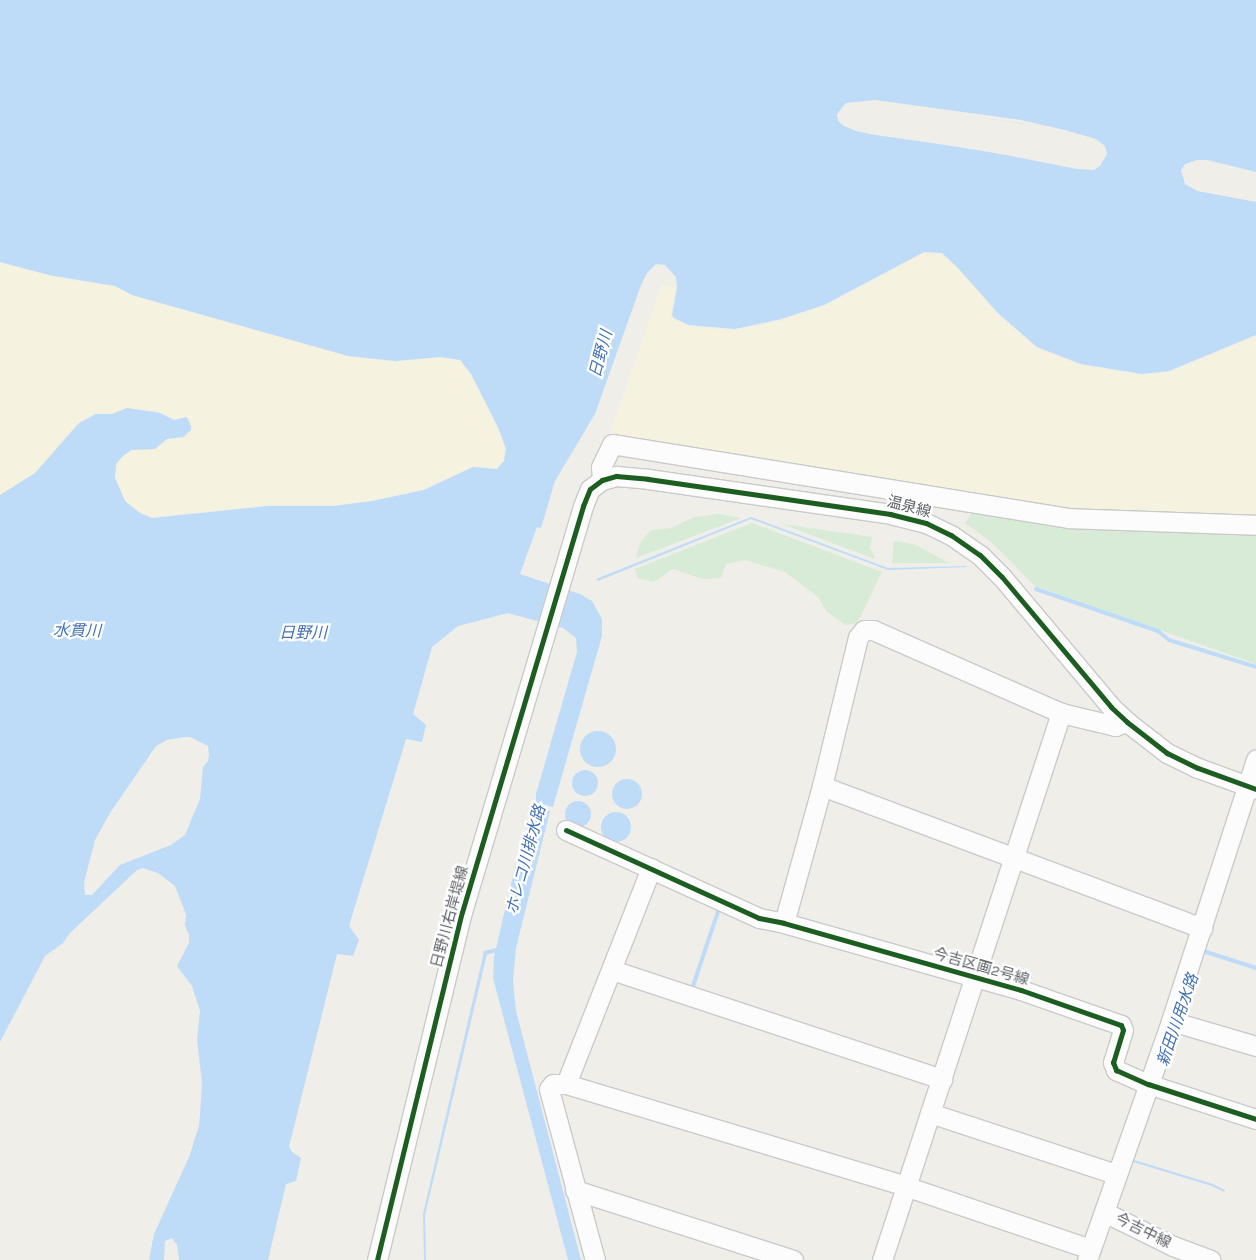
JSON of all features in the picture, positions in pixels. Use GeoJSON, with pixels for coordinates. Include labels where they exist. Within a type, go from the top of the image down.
{"type":"FeatureCollection","features":[{"type":"Feature","properties":{"kind":"street"},"geometry":{"type":"LineString","coordinates":[[602,480],[601,467],[612,444],[1068,518],[1157,523],[1256,525]]}},
{"type":"Feature","properties":{"kind":"street","name":"温泉線"},"geometry":{"type":"LineString","coordinates":[[602,480],[616,476],[648,479],[890,514],[926,523],[951,535],[980,555],[1002,577],[1111,707],[1126,722],[1167,753],[1198,768],[1252,788]]}},
{"type":"Feature","properties":{"kind":"street","name":"日野川右岸堤線"},"geometry":{"type":"LineString","coordinates":[[377,1260],[462,912],[583,506],[590,489],[602,480]]}},
{"type":"Feature","properties":{"kind":"street"},"geometry":{"type":"LineString","coordinates":[[784,923],[822,786],[858,637],[864,630],[873,630],[1060,713],[1115,726],[1126,722]]}},
{"type":"Feature","properties":{"kind":"street"},"geometry":{"type":"LineString","coordinates":[[882,1260],[1060,713]]}},
{"type":"Feature","properties":{"kind":"street"},"geometry":{"type":"LineString","coordinates":[[595,1260],[549,1090],[554,1084],[566,1084],[905,1186],[1088,1255],[1252,788],[1256,758]]}},
{"type":"Feature","properties":{"kind":"street"},"geometry":{"type":"LineString","coordinates":[[822,786],[1202,928]]}},
{"type":"Feature","properties":{"kind":"street","name":"今吉区画2号線"},"geometry":{"type":"LineString","coordinates":[[566,830],[759,918],[784,923],[1021,990],[1122,1025],[1124,1030],[1113,1062],[1116,1070],[1148,1084],[1256,1119]]}},
{"type":"Feature","properties":{"kind":"street"},"geometry":{"type":"LineString","coordinates":[[566,1084],[651,868]]}},
{"type":"Feature","properties":{"kind":"street"},"geometry":{"type":"LineString","coordinates":[[612,970],[942,1079]]}},
{"type":"Feature","properties":{"kind":"street"},"geometry":{"type":"LineString","coordinates":[[1170,1020],[1256,1046]]}},
{"type":"Feature","properties":{"kind":"street"},"geometry":{"type":"LineString","coordinates":[[930,1113],[1115,1174]]}},
{"type":"Feature","properties":{"kind":"street"},"geometry":{"type":"LineString","coordinates":[[575,1190],[793,1260]]}},
{"type":"Feature","properties":{"kind":"street","name":"今吉中線"},"geometry":{"type":"LineString","coordinates":[[1104,1212],[1173,1246],[1211,1260]]}},
{"type":"Feature","properties":{"kind":"green space"},"geometry":{"type":"Polygon","coordinates":[[[982,508],[1256,529],[1256,664],[1035,586],[990,541],[965,523],[973,512],[982,508]]]}},
{"type":"Feature","properties":{"kind":"green space"},"geometry":{"type":"Polygon","coordinates":[[[719,514],[741,518],[636,558],[641,541],[651,530],[671,528],[694,517],[719,514]]]}},
{"type":"Feature","properties":{"kind":"green space"},"geometry":{"type":"Polygon","coordinates":[[[752,523],[882,572],[857,623],[846,625],[827,612],[818,597],[785,572],[745,560],[726,564],[721,578],[703,579],[673,569],[654,582],[637,578],[635,569],[752,523]]]}},
{"type":"Feature","properties":{"kind":"green space"},"geometry":{"type":"Polygon","coordinates":[[[782,524],[872,537],[870,547],[875,559],[782,524]]]}},
{"type":"Feature","properties":{"kind":"green space"},"geometry":{"type":"Polygon","coordinates":[[[894,541],[914,544],[949,563],[892,563],[894,541]]]}},
{"type":"Feature","properties":{"kind":"sand"},"geometry":{"type":"Polygon","coordinates":[[[924,253],[941,255],[957,267],[997,314],[1036,348],[1080,365],[1142,375],[1170,372],[1256,336],[1256,520],[1118,518],[608,438],[662,284],[676,288],[670,315],[673,319],[690,327],[736,330],[781,321],[825,306],[924,253]]]}},
{"type":"Feature","properties":{"kind":"sand"},"geometry":{"type":"Polygon","coordinates":[[[0,263],[64,279],[115,286],[132,295],[348,356],[395,362],[441,357],[460,360],[471,374],[505,444],[503,461],[497,469],[473,466],[424,489],[372,501],[334,505],[268,505],[152,517],[141,513],[125,501],[115,478],[117,465],[122,457],[131,451],[155,449],[167,439],[184,438],[191,431],[192,426],[187,417],[174,419],[156,411],[128,408],[112,414],[96,413],[79,423],[68,433],[47,461],[35,473],[0,495],[0,263]]]}},
{"type":"Feature","properties":{"kind":"water"},"geometry":{"type":"Polygon","coordinates":[[[0,0],[1256,0],[1256,173],[1206,161],[1191,162],[1181,170],[1185,183],[1198,191],[1256,201],[1256,335],[1169,371],[1142,374],[1081,364],[1037,347],[998,313],[942,253],[924,252],[824,305],[781,319],[735,329],[689,325],[674,318],[672,315],[677,288],[676,277],[665,265],[656,264],[647,273],[595,414],[555,481],[541,528],[537,527],[520,574],[580,594],[592,601],[602,619],[602,636],[553,807],[536,802],[536,794],[577,652],[576,638],[563,628],[508,613],[458,626],[432,647],[413,714],[426,725],[422,742],[406,739],[349,926],[359,940],[353,956],[337,954],[289,1147],[292,1152],[301,1158],[296,1181],[286,1184],[268,1260],[179,1260],[177,1245],[172,1238],[165,1241],[164,1260],[149,1260],[154,1234],[189,1157],[199,1126],[200,1115],[202,1082],[197,1040],[200,1011],[192,986],[177,966],[189,943],[189,935],[185,926],[186,914],[175,886],[158,873],[143,868],[137,870],[70,933],[63,943],[45,956],[0,1042],[0,495],[35,473],[79,423],[96,414],[112,414],[127,408],[160,413],[174,420],[187,417],[191,426],[191,430],[183,437],[167,439],[155,449],[131,450],[116,464],[115,478],[125,501],[140,513],[152,518],[268,506],[334,506],[372,501],[424,490],[473,467],[497,469],[504,461],[506,449],[498,427],[471,374],[460,360],[441,357],[395,361],[348,356],[132,295],[115,286],[49,275],[0,262],[0,0]],[[874,101],[846,104],[837,114],[844,125],[890,136],[1094,169],[1106,154],[1102,144],[1064,130],[874,101]],[[190,737],[167,740],[156,746],[110,813],[95,840],[84,882],[85,895],[92,895],[120,865],[171,845],[185,835],[200,799],[203,767],[208,761],[209,755],[208,746],[190,737]]]}},
{"type":"Feature","properties":{"kind":"water"},"geometry":{"type":"Polygon","coordinates":[[[751,517],[888,568],[967,567],[888,570],[751,519],[598,581],[596,579],[751,517]]]}},
{"type":"Feature","properties":{"kind":"water"},"geometry":{"type":"Polygon","coordinates":[[[598,731],[605,732],[611,736],[615,742],[615,756],[611,762],[605,766],[598,767],[591,766],[585,762],[581,756],[580,749],[581,742],[585,736],[591,732],[598,731]]]}},
{"type":"Feature","properties":{"kind":"water"},"geometry":{"type":"Polygon","coordinates":[[[585,770],[595,773],[598,783],[595,793],[585,796],[575,793],[572,783],[575,773],[585,770]]]}},
{"type":"Feature","properties":{"kind":"water"},"geometry":{"type":"Polygon","coordinates":[[[627,779],[638,783],[642,794],[638,805],[627,809],[616,805],[612,794],[616,783],[627,779]]]}},
{"type":"Feature","properties":{"kind":"water"},"geometry":{"type":"Polygon","coordinates":[[[578,801],[587,805],[591,814],[587,823],[578,827],[569,823],[565,814],[569,805],[578,801]]]}},
{"type":"Feature","properties":{"kind":"water","name":"ホレコ川排水路"},"geometry":{"type":"Polygon","coordinates":[[[535,806],[550,811],[516,948],[513,981],[516,1011],[581,1260],[568,1260],[493,978],[494,957],[520,847],[535,806]]]}},
{"type":"Feature","properties":{"kind":"water"},"geometry":{"type":"Polygon","coordinates":[[[616,812],[627,816],[631,827],[627,838],[616,842],[605,838],[601,827],[605,816],[616,812]]]}},
{"type":"Feature","properties":{"kind":"water"},"geometry":{"type":"Polygon","coordinates":[[[488,950],[425,1215],[426,1260],[424,1260],[423,1214],[484,952],[488,950]]]}},
{"type":"Feature","properties":{"kind":"water"},"geometry":{"type":"Polygon","coordinates":[[[1134,1160],[1213,1184],[1225,1190],[1224,1192],[1212,1186],[1133,1162],[1134,1160]]]}},
{"type":"Feature","properties":{"kind":"pier"},"geometry":{"type":"Polygon","coordinates":[[[875,100],[1021,120],[1096,139],[1105,146],[1107,154],[1100,166],[1094,170],[1077,169],[976,149],[875,135],[856,131],[838,121],[837,114],[846,103],[875,100]],[[874,103],[847,106],[840,115],[841,119],[857,128],[875,132],[997,149],[1078,166],[1093,167],[1102,159],[1104,153],[1102,148],[1095,142],[1020,123],[874,103]]]}},
{"type":"Feature","properties":{"kind":"pier"},"geometry":{"type":"Polygon","coordinates":[[[1197,160],[1207,160],[1256,172],[1256,175],[1197,163],[1187,166],[1184,171],[1187,182],[1199,188],[1256,199],[1256,202],[1198,191],[1185,184],[1181,170],[1185,164],[1197,160]]]}},
{"type":"Feature","properties":{"kind":"waterway"},"geometry":{"type":"LineString","coordinates":[[1036,589],[1158,631],[1169,640],[1256,667]]}},
{"type":"Feature","properties":{"kind":"waterway"},"geometry":{"type":"LineString","coordinates":[[692,989],[720,906]]}},
{"type":"Feature","properties":{"kind":"waterway"},"geometry":{"type":"LineString","coordinates":[[485,953],[500,949]]}},
{"type":"Feature","properties":{"kind":"waterway"},"geometry":{"type":"LineString","coordinates":[[1206,952],[1256,968]]}},
{"type":"Feature","properties":{"kind":"cycle path"},"geometry":{"type":"LineString","coordinates":[[377,1260],[462,912],[583,506],[590,489],[602,480],[616,476],[648,479],[890,514],[926,523],[951,535],[980,555],[1002,577],[1111,707],[1127,722],[1167,753],[1198,768],[1256,789]]}},
{"type":"Feature","properties":{"kind":"cycle path"},"geometry":{"type":"LineString","coordinates":[[566,830],[759,918],[784,923],[1021,990],[1121,1025],[1123,1030],[1113,1062],[1116,1070],[1148,1084],[1256,1119]]}},
{"type":"Feature","properties":{"kind":"water label","name":"日野川"},"geometry":{"type":"Point","coordinates":[601,354]}},
{"type":"Feature","properties":{"kind":"water label","name":"水貫川"},"geometry":{"type":"Point","coordinates":[77,631]}},
{"type":"Feature","properties":{"kind":"water label","name":"日野川"},"geometry":{"type":"Point","coordinates":[303,633]}},
{"type":"Feature","properties":{"kind":"water label","name":"新田川用水路"},"geometry":{"type":"Point","coordinates":[1178,1020]}}]}
